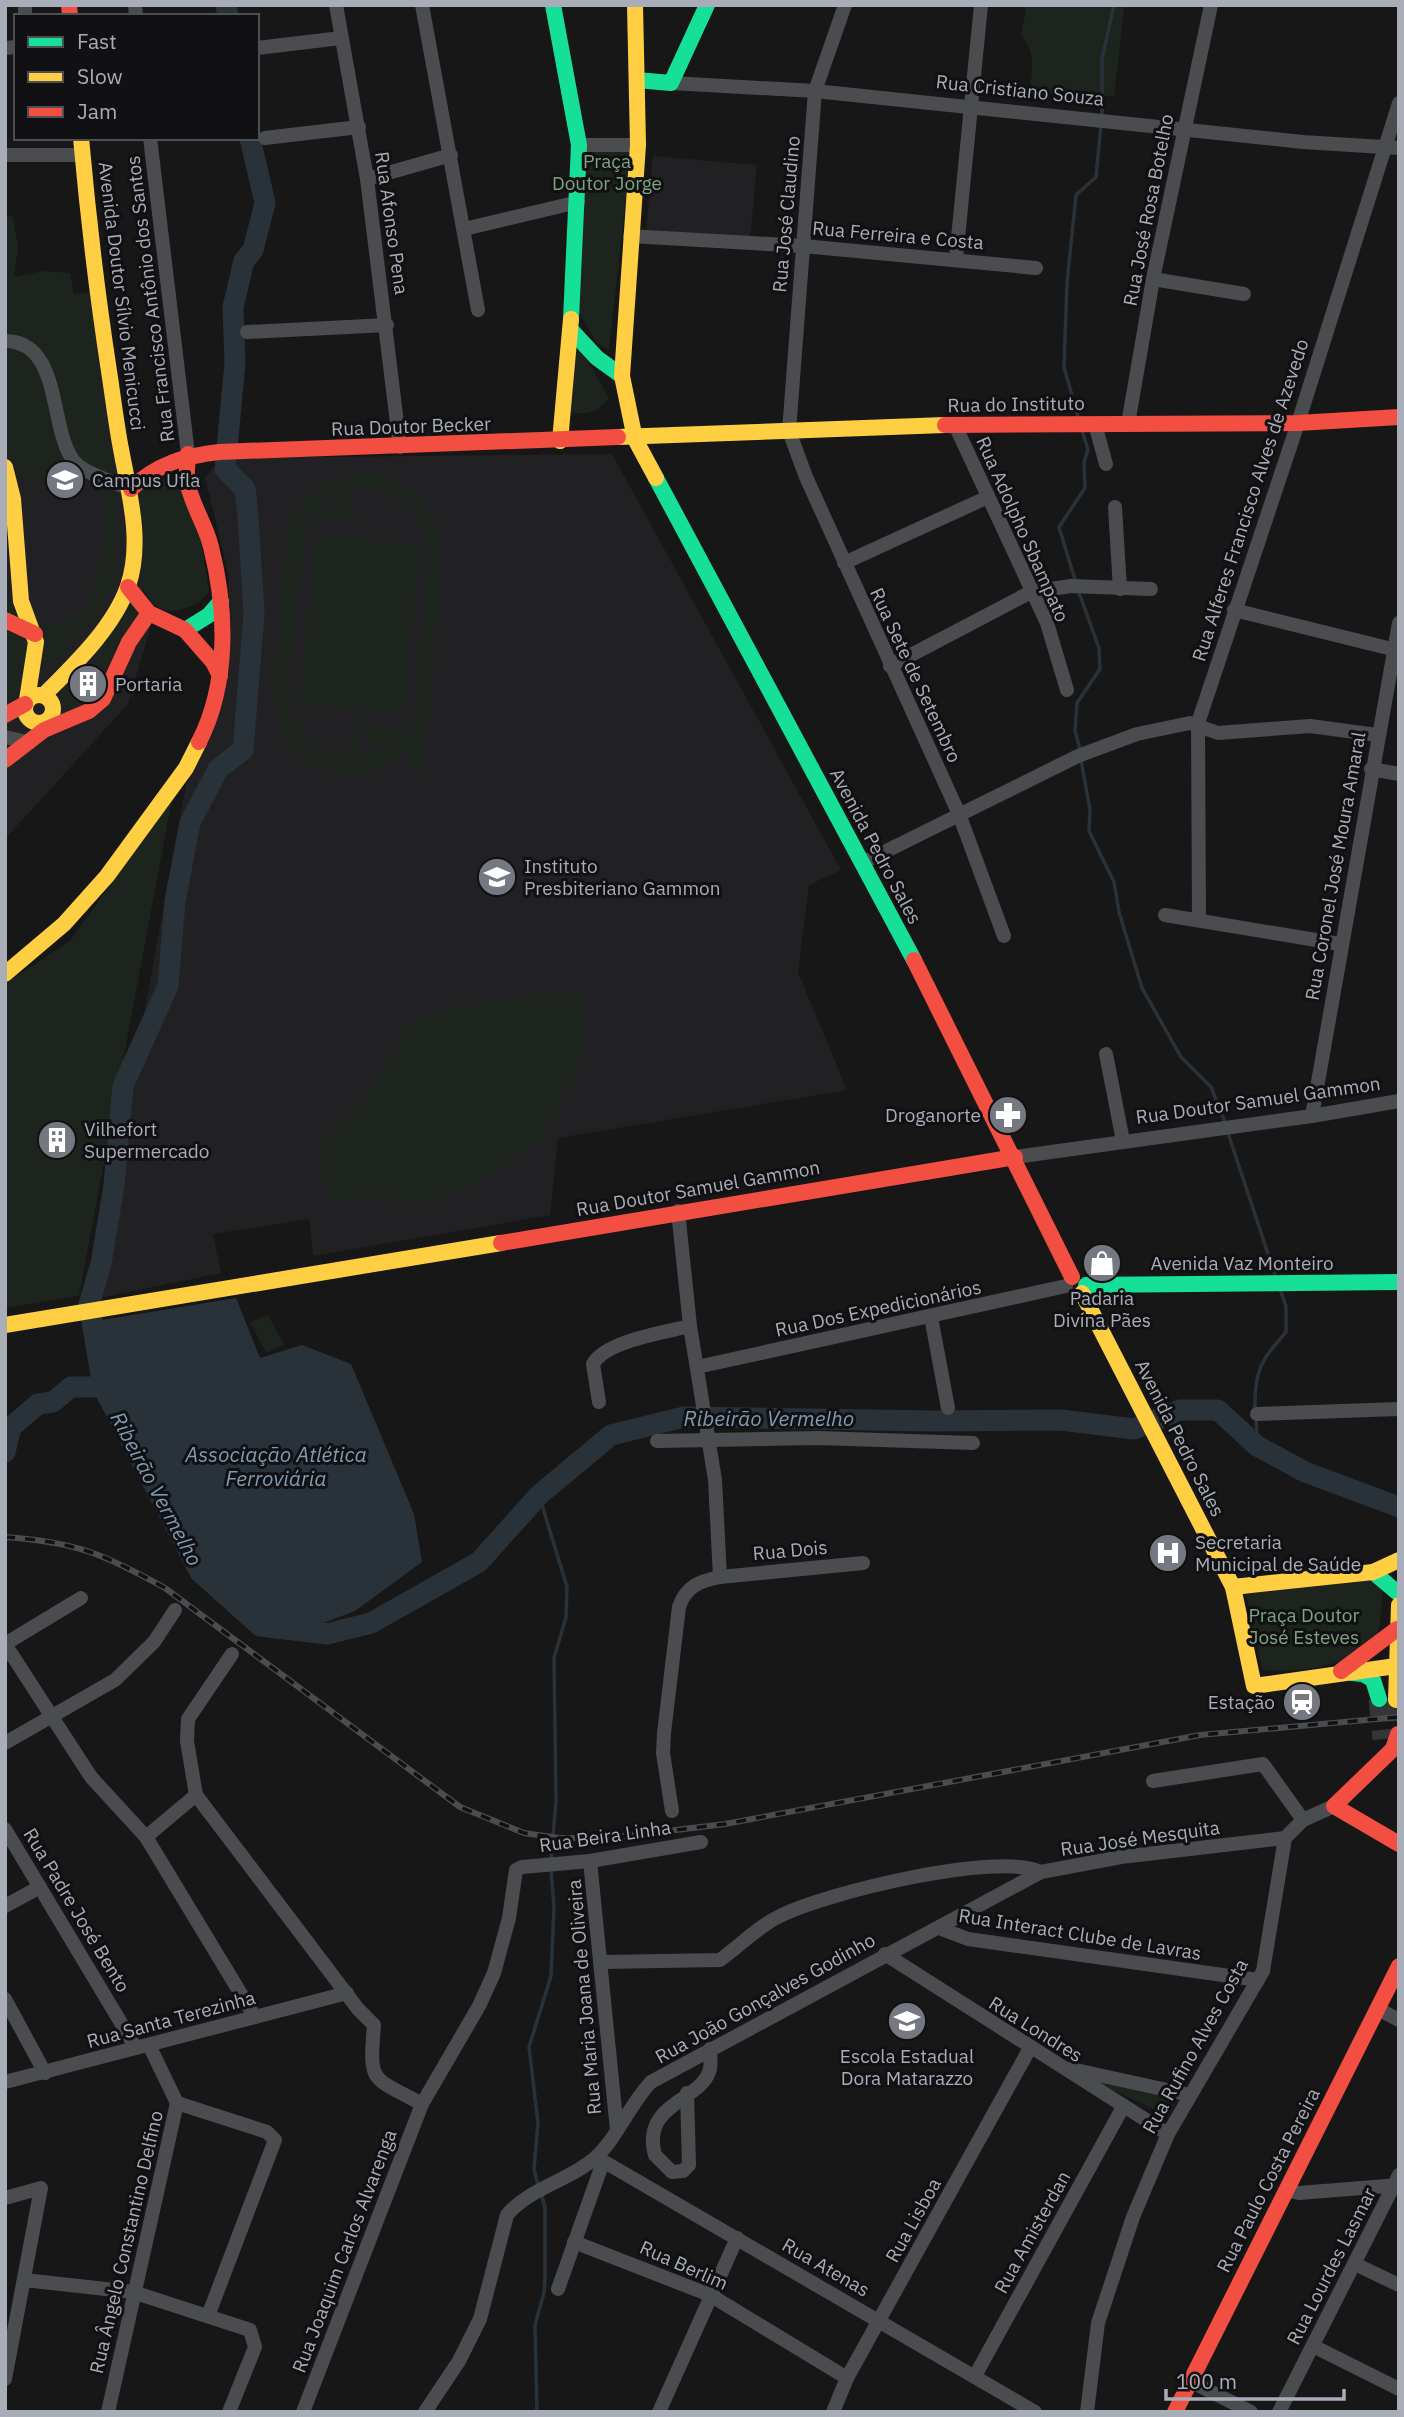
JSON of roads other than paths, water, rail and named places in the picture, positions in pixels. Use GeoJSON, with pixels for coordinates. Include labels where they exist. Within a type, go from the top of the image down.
{"type":"FeatureCollection","features":[{"type":"Feature","properties":{"kind":"main road"},"geometry":{"type":"LineString","coordinates":[[553,5],[579,145],[571,330],[560,442]]}},
{"type":"Feature","properties":{"kind":"main road","name":"Avenida Pedro Sales"},"geometry":{"type":"LineString","coordinates":[[635,5],[638,145],[622,376],[635,439],[862,863],[1233,1587],[1254,1686],[1340,1673]]}},
{"type":"Feature","properties":{"kind":"main road"},"geometry":{"type":"LineString","coordinates":[[671,83],[707,5]]}},
{"type":"Feature","properties":{"kind":"main road","name":"Rua Cristiano Souza"},"geometry":{"type":"LineString","coordinates":[[637,80],[671,83]]}},
{"type":"Feature","properties":{"kind":"main road","name":"Avenida Doutor Sílvio Menicucci"},"geometry":{"type":"LineString","coordinates":[[81,140],[90,238],[123,458],[131,489],[133,524],[128,587]]}},
{"type":"Feature","properties":{"kind":"main road"},"geometry":{"type":"LineString","coordinates":[[571,330],[597,358],[622,376]]}},
{"type":"Feature","properties":{"kind":"main road","name":"Rua do Instituto"},"geometry":{"type":"LineString","coordinates":[[635,439],[955,425],[1298,423],[1399,417]]}},
{"type":"Feature","properties":{"kind":"main road","name":"Rua Doutor Becker"},"geometry":{"type":"LineString","coordinates":[[131,489],[148,472],[188,454],[635,439]]}},
{"type":"Feature","properties":{"kind":"main road"},"geometry":{"type":"LineString","coordinates":[[5,974],[64,924],[107,876],[148,816],[186,768],[210,721],[220,676],[221,601],[211,546],[187,481],[188,454]]}},
{"type":"Feature","properties":{"kind":"main road","name":"Avenida Doutor Sílvio Menicucci"},"geometry":{"type":"LineString","coordinates":[[123,458],[148,472]]}},
{"type":"Feature","properties":{"kind":"main road"},"geometry":{"type":"LineString","coordinates":[[165,464],[187,481]]}},
{"type":"Feature","properties":{"kind":"main road"},"geometry":{"type":"LineString","coordinates":[[5,467],[13,499],[21,601],[35,634],[36,652],[26,702],[28,719],[44,726],[89,711],[103,699],[130,642],[149,613]]}},
{"type":"Feature","properties":{"kind":"main road"},"geometry":{"type":"LineString","coordinates":[[44,695],[84,651],[128,587],[149,613],[185,630],[213,662],[220,676]]}},
{"type":"Feature","properties":{"kind":"main road"},"geometry":{"type":"LineString","coordinates":[[5,613],[21,601]]}},
{"type":"Feature","properties":{"kind":"main road"},"geometry":{"type":"LineString","coordinates":[[185,630],[209,615],[221,601]]}},
{"type":"Feature","properties":{"kind":"main road"},"geometry":{"type":"LineString","coordinates":[[5,620],[35,634]]}},
{"type":"Feature","properties":{"kind":"main road"},"geometry":{"type":"LineString","coordinates":[[5,715],[38,694],[44,695],[53,706],[50,719],[44,726],[5,760]]}},
{"type":"Feature","properties":{"kind":"main road","name":"Rua Doutor Samuel Gammon"},"geometry":{"type":"LineString","coordinates":[[5,1325],[1015,1157]]}},
{"type":"Feature","properties":{"kind":"main road","name":"Avenida Vaz Monteiro"},"geometry":{"type":"LineString","coordinates":[[1076,1285],[1399,1282]]}},
{"type":"Feature","properties":{"kind":"main road"},"geometry":{"type":"LineString","coordinates":[[1233,1587],[1373,1572],[1399,1560]]}},
{"type":"Feature","properties":{"kind":"main road"},"geometry":{"type":"LineString","coordinates":[[1373,1572],[1399,1594]]}},
{"type":"Feature","properties":{"kind":"main road"},"geometry":{"type":"LineString","coordinates":[[1396,1700],[1399,1605]]}},
{"type":"Feature","properties":{"kind":"main road"},"geometry":{"type":"LineString","coordinates":[[1340,1673],[1397,1629]]}},
{"type":"Feature","properties":{"kind":"main road"},"geometry":{"type":"LineString","coordinates":[[1340,1673],[1397,1666]]}},
{"type":"Feature","properties":{"kind":"main road"},"geometry":{"type":"LineString","coordinates":[[1340,1673],[1368,1676],[1378,1689],[1379,1699]]}},
{"type":"Feature","properties":{"kind":"main road"},"geometry":{"type":"LineString","coordinates":[[1391,1737],[1393,1749],[1334,1806],[1399,1844]]}},
{"type":"Feature","properties":{"kind":"main road","name":"Rua Paulo Costa Pereira"},"geometry":{"type":"LineString","coordinates":[[1175,2412],[1399,1966]]}},
{"type":"Feature","properties":{"kind":"street","name":"Rua Afonso Pena"},"geometry":{"type":"LineString","coordinates":[[336,5],[368,179],[400,447]]}},
{"type":"Feature","properties":{"kind":"street"},"geometry":{"type":"LineString","coordinates":[[422,5],[478,310]]}},
{"type":"Feature","properties":{"kind":"street","name":"Rua José Claudino"},"geometry":{"type":"LineString","coordinates":[[789,431],[816,91],[845,5]]}},
{"type":"Feature","properties":{"kind":"street"},"geometry":{"type":"LineString","coordinates":[[956,258],[981,5]]}},
{"type":"Feature","properties":{"kind":"street","name":"Rua José Rosa Botelho"},"geometry":{"type":"LineString","coordinates":[[1128,424],[1153,279],[1211,5]]}},
{"type":"Feature","properties":{"kind":"street"},"geometry":{"type":"LineString","coordinates":[[259,48],[341,38]]}},
{"type":"Feature","properties":{"kind":"street","name":"Rua Cristiano Souza"},"geometry":{"type":"LineString","coordinates":[[671,83],[816,91],[1184,127],[1303,142],[1391,148]]}},
{"type":"Feature","properties":{"kind":"street","name":"Rua Alferes Francisco Alves de Azevedo"},"geometry":{"type":"LineString","coordinates":[[1199,919],[1198,723],[1391,148],[1399,103]]}},
{"type":"Feature","properties":{"kind":"street"},"geometry":{"type":"LineString","coordinates":[[265,138],[359,127]]}},
{"type":"Feature","properties":{"kind":"street","name":"Rua Francisco Antônio dos Santos"},"geometry":{"type":"LineString","coordinates":[[150,140],[188,454]]}},
{"type":"Feature","properties":{"kind":"street"},"geometry":{"type":"LineString","coordinates":[[579,145],[638,145]]}},
{"type":"Feature","properties":{"kind":"street"},"geometry":{"type":"LineString","coordinates":[[5,155],[37,146],[82,155]]}},
{"type":"Feature","properties":{"kind":"street"},"geometry":{"type":"LineString","coordinates":[[368,179],[451,155]]}},
{"type":"Feature","properties":{"kind":"street"},"geometry":{"type":"LineString","coordinates":[[464,229],[578,202]]}},
{"type":"Feature","properties":{"kind":"street","name":"Rua Ferreira e Costa"},"geometry":{"type":"LineString","coordinates":[[630,236],[956,258],[1036,268]]}},
{"type":"Feature","properties":{"kind":"street"},"geometry":{"type":"LineString","coordinates":[[1153,279],[1244,294]]}},
{"type":"Feature","properties":{"kind":"street"},"geometry":{"type":"LineString","coordinates":[[247,331],[387,325]]}},
{"type":"Feature","properties":{"kind":"street"},"geometry":{"type":"LineString","coordinates":[[5,341],[19,343],[48,372],[64,443],[75,463],[131,489]]}},
{"type":"Feature","properties":{"kind":"street"},"geometry":{"type":"LineString","coordinates":[[1095,424],[1106,464]]}},
{"type":"Feature","properties":{"kind":"street","name":"Rua Adolpho Sbampato"},"geometry":{"type":"LineString","coordinates":[[955,425],[1047,623],[1067,690]]}},
{"type":"Feature","properties":{"kind":"street","name":"Rua Sete de Setembro"},"geometry":{"type":"LineString","coordinates":[[789,431],[844,563],[959,814],[1004,936]]}},
{"type":"Feature","properties":{"kind":"street"},"geometry":{"type":"LineString","coordinates":[[844,563],[988,497]]}},
{"type":"Feature","properties":{"kind":"street"},"geometry":{"type":"LineString","coordinates":[[1115,507],[1120,589]]}},
{"type":"Feature","properties":{"kind":"street"},"geometry":{"type":"LineString","coordinates":[[890,666],[1031,592],[1071,586],[1151,589]]}},
{"type":"Feature","properties":{"kind":"street"},"geometry":{"type":"LineString","coordinates":[[1234,610],[1392,649]]}},
{"type":"Feature","properties":{"kind":"street","name":"Rua Coronel José Moura Amaral"},"geometry":{"type":"LineString","coordinates":[[1312,1116],[1392,649],[1399,623]]}},
{"type":"Feature","properties":{"kind":"street"},"geometry":{"type":"LineString","coordinates":[[862,863],[1108,743],[1166,727],[1198,723],[1219,733],[1310,726],[1377,735]]}},
{"type":"Feature","properties":{"kind":"street"},"geometry":{"type":"LineString","coordinates":[[5,737],[27,742]]}},
{"type":"Feature","properties":{"kind":"street"},"geometry":{"type":"LineString","coordinates":[[1371,769],[1399,774]]}},
{"type":"Feature","properties":{"kind":"street"},"geometry":{"type":"LineString","coordinates":[[1165,915],[1340,944]]}},
{"type":"Feature","properties":{"kind":"street"},"geometry":{"type":"LineString","coordinates":[[1105,1054],[1123,1141]]}},
{"type":"Feature","properties":{"kind":"street","name":"Rua Doutor Samuel Gammon"},"geometry":{"type":"LineString","coordinates":[[1015,1157],[1312,1116],[1399,1101]]}},
{"type":"Feature","properties":{"kind":"street"},"geometry":{"type":"LineString","coordinates":[[678,1211],[690,1326],[710,1436],[720,1577]]}},
{"type":"Feature","properties":{"kind":"street","name":"Rua Dos Expedicionários"},"geometry":{"type":"LineString","coordinates":[[697,1367],[1076,1285]]}},
{"type":"Feature","properties":{"kind":"street"},"geometry":{"type":"LineString","coordinates":[[931,1317],[948,1408]]}},
{"type":"Feature","properties":{"kind":"street"},"geometry":{"type":"LineString","coordinates":[[599,1402],[593,1363],[598,1356],[646,1337],[690,1326]]}},
{"type":"Feature","properties":{"kind":"street"},"geometry":{"type":"LineString","coordinates":[[1257,1414],[1399,1409]]}},
{"type":"Feature","properties":{"kind":"street"},"geometry":{"type":"LineString","coordinates":[[657,1441],[710,1436],[865,1438],[973,1443]]}},
{"type":"Feature","properties":{"kind":"street","name":"Rua Dois"},"geometry":{"type":"LineString","coordinates":[[672,1811],[663,1753],[679,1607],[686,1591],[695,1584],[720,1577],[863,1563]]}},
{"type":"Feature","properties":{"kind":"street"},"geometry":{"type":"LineString","coordinates":[[81,1598],[5,1644],[91,1777],[146,1837],[255,2017]]}},
{"type":"Feature","properties":{"kind":"street"},"geometry":{"type":"LineString","coordinates":[[5,1742],[115,1680],[134,1664],[175,1610]]}},
{"type":"Feature","properties":{"kind":"street"},"geometry":{"type":"LineString","coordinates":[[232,1654],[188,1719],[187,1741],[196,1795],[374,2025],[370,2065],[373,2073],[380,2081],[422,2104]]}},
{"type":"Feature","properties":{"kind":"street"},"geometry":{"type":"LineString","coordinates":[[1153,1781],[1264,1765],[1303,1820]]}},
{"type":"Feature","properties":{"kind":"street"},"geometry":{"type":"LineString","coordinates":[[146,1837],[196,1795]]}},
{"type":"Feature","properties":{"kind":"street"},"geometry":{"type":"LineString","coordinates":[[1285,1838],[1303,1820],[1334,1806]]}},
{"type":"Feature","properties":{"kind":"street","name":"Rua Padre José Bento"},"geometry":{"type":"LineString","coordinates":[[5,1829],[143,2046]]}},
{"type":"Feature","properties":{"kind":"street","name":"Rua José Mesquita"},"geometry":{"type":"LineString","coordinates":[[602,1962],[713,1962],[726,1956],[756,1929],[782,1914],[854,1891],[932,1874],[1007,1865],[1031,1867],[1041,1872],[1121,1857],[1285,1838]]}},
{"type":"Feature","properties":{"kind":"street","name":"Rua Rufino Alves Costa"},"geometry":{"type":"LineString","coordinates":[[1087,2412],[1098,2323],[1133,2217],[1168,2134],[1258,1980],[1267,1959],[1285,1838]]}},
{"type":"Feature","properties":{"kind":"street","name":"Rua Beira Linha"},"geometry":{"type":"LineString","coordinates":[[516,1870],[528,1866],[590,1861],[701,1842]]}},
{"type":"Feature","properties":{"kind":"street","name":"Rua Maria Joana de Oliveira"},"geometry":{"type":"LineString","coordinates":[[590,1861],[617,2130]]}},
{"type":"Feature","properties":{"kind":"street","name":"Rua Joaquim Carlos Alvarenga"},"geometry":{"type":"LineString","coordinates":[[303,2412],[422,2104],[479,2006],[494,1973],[509,1918],[516,1870]]}},
{"type":"Feature","properties":{"kind":"street","name":"Rua João Gonçalves Godinho"},"geometry":{"type":"LineString","coordinates":[[425,2412],[458,2361],[480,2319],[507,2215],[519,2203],[599,2160],[634,2101],[651,2082],[1041,1872]]}},
{"type":"Feature","properties":{"kind":"street"},"geometry":{"type":"LineString","coordinates":[[5,1906],[40,1887]]}},
{"type":"Feature","properties":{"kind":"street","name":"Rua Interact Clube de Lavras"},"geometry":{"type":"LineString","coordinates":[[939,1928],[968,1939],[1258,1980]]}},
{"type":"Feature","properties":{"kind":"street","name":"Rua Londres"},"geometry":{"type":"LineString","coordinates":[[885,1954],[1168,2134]]}},
{"type":"Feature","properties":{"kind":"street","name":"Rua Santa Terezinha"},"geometry":{"type":"LineString","coordinates":[[5,2082],[347,1993]]}},
{"type":"Feature","properties":{"kind":"street"},"geometry":{"type":"LineString","coordinates":[[5,1999],[45,2073]]}},
{"type":"Feature","properties":{"kind":"street"},"geometry":{"type":"LineString","coordinates":[[1378,2009],[1399,2020]]}},
{"type":"Feature","properties":{"kind":"street","name":"Rua Ângelo Constantino Delfino"},"geometry":{"type":"LineString","coordinates":[[108,2412],[177,2103],[143,2046]]}},
{"type":"Feature","properties":{"kind":"street","name":"Rua Lisboa"},"geometry":{"type":"LineString","coordinates":[[832,2412],[878,2320],[1030,2048]]}},
{"type":"Feature","properties":{"kind":"street"},"geometry":{"type":"LineString","coordinates":[[687,2093],[689,2165],[683,2171],[672,2172],[655,2155],[653,2139],[665,2112],[709,2073],[710,2049]]}},
{"type":"Feature","properties":{"kind":"street"},"geometry":{"type":"LineString","coordinates":[[1063,2067],[1190,2095]]}},
{"type":"Feature","properties":{"kind":"street"},"geometry":{"type":"LineString","coordinates":[[177,2103],[267,2132],[275,2140],[208,2316]]}},
{"type":"Feature","properties":{"kind":"street","name":"Rua Amisterdan"},"geometry":{"type":"LineString","coordinates":[[975,2376],[1123,2107]]}},
{"type":"Feature","properties":{"kind":"street"},"geometry":{"type":"LineString","coordinates":[[558,2289],[599,2160]]}},
{"type":"Feature","properties":{"kind":"street","name":"Rua Atenas"},"geometry":{"type":"LineString","coordinates":[[599,2160],[1035,2412]]}},
{"type":"Feature","properties":{"kind":"street"},"geometry":{"type":"LineString","coordinates":[[1286,2190],[1299,2193],[1397,2182]]}},
{"type":"Feature","properties":{"kind":"street","name":"Rua Lourdes Lasmar"},"geometry":{"type":"LineString","coordinates":[[1279,2412],[1397,2182]]}},
{"type":"Feature","properties":{"kind":"street"},"geometry":{"type":"LineString","coordinates":[[5,2198],[41,2188],[5,2379]]}},
{"type":"Feature","properties":{"kind":"street"},"geometry":{"type":"LineString","coordinates":[[659,2412],[737,2238]]}},
{"type":"Feature","properties":{"kind":"street","name":"Rua Berlim"},"geometry":{"type":"LineString","coordinates":[[573,2242],[710,2295],[847,2378]]}},
{"type":"Feature","properties":{"kind":"street"},"geometry":{"type":"LineString","coordinates":[[1355,2264],[1399,2285]]}},
{"type":"Feature","properties":{"kind":"street"},"geometry":{"type":"LineString","coordinates":[[24,2280],[133,2292],[250,2330],[255,2340],[229,2412]]}},
{"type":"Feature","properties":{"kind":"street"},"geometry":{"type":"LineString","coordinates":[[1313,2346],[1399,2389]]}},
{"type":"Feature","properties":{"kind":"street"},"geometry":{"type":"LineString","coordinates":[[1190,2381],[1251,2412]]}},
{"type":"Feature","properties":{"kind":"water","name":"Associação Atlética Ferroviária"},"geometry":{"type":"Polygon","coordinates":[[[236,1298],[260,1358],[302,1345],[351,1364],[414,1514],[422,1562],[355,1611],[310,1628],[262,1620],[212,1578],[113,1394],[102,1320],[236,1298]]]}},
{"type":"Feature","properties":{"kind":"waterway","name":"Ribeirão Vermelho"},"geometry":{"type":"LineString","coordinates":[[226,5],[228,14]]}},
{"type":"Feature","properties":{"kind":"waterway"},"geometry":{"type":"LineString","coordinates":[[1102,117],[1102,59],[1114,5]]}},
{"type":"Feature","properties":{"kind":"waterway"},"geometry":{"type":"LineString","coordinates":[[1078,417],[1064,367],[1067,283],[1076,195],[1096,177],[1101,125]]}},
{"type":"Feature","properties":{"kind":"waterway","name":"Ribeirão Vermelho"},"geometry":{"type":"LineString","coordinates":[[103,1387],[89,1304],[101,1264],[114,1185],[123,1086],[168,986],[175,901],[190,823],[218,769],[243,750],[254,614],[248,516],[245,489],[225,469],[235,363],[233,307],[244,261],[253,250],[265,203],[250,140]]}},
{"type":"Feature","properties":{"kind":"waterway"},"geometry":{"type":"LineString","coordinates":[[1076,583],[1059,527],[1085,488],[1084,463],[1088,449],[1082,431]]}},
{"type":"Feature","properties":{"kind":"waterway"},"geometry":{"type":"LineString","coordinates":[[1078,590],[1099,648],[1100,669],[1077,703],[1075,731],[1080,749]]}},
{"type":"Feature","properties":{"kind":"waterway"},"geometry":{"type":"LineString","coordinates":[[1081,760],[1090,810],[1089,831],[1114,882],[1119,912],[1142,988],[1181,1057],[1211,1087],[1226,1125]]}},
{"type":"Feature","properties":{"kind":"waterway"},"geometry":{"type":"LineString","coordinates":[[1228,1133],[1275,1275]]}},
{"type":"Feature","properties":{"kind":"waterway"},"geometry":{"type":"LineString","coordinates":[[1255,1410],[1256,1385],[1261,1367],[1286,1332],[1286,1306],[1281,1292]]}},
{"type":"Feature","properties":{"kind":"waterway","name":"Ribeirão Vermelho"},"geometry":{"type":"LineString","coordinates":[[5,1452],[11,1427],[38,1404],[53,1402],[71,1387],[103,1387],[200,1572],[260,1626],[327,1634],[371,1623],[479,1562],[539,1495],[611,1435],[684,1417],[1061,1420],[1134,1429],[1180,1410],[1218,1410],[1257,1446],[1305,1472],[1399,1507]]}},
{"type":"Feature","properties":{"kind":"waterway"},"geometry":{"type":"LineString","coordinates":[[1256,1418],[1257,1446]]}},
{"type":"Feature","properties":{"kind":"waterway"},"geometry":{"type":"LineString","coordinates":[[539,1495],[567,1587],[566,1617],[554,1658],[556,1800],[551,1861]]}},
{"type":"Feature","properties":{"kind":"waterway"},"geometry":{"type":"LineString","coordinates":[[538,2185],[534,2169],[538,2123],[529,2047],[551,1976],[554,1907],[551,1869]]}},
{"type":"Feature","properties":{"kind":"waterway"},"geometry":{"type":"LineString","coordinates":[[537,2412],[535,2325],[544,2293],[545,2276],[545,2208],[541,2192]]}},
{"type":"Feature","properties":{"kind":"tunnel"},"geometry":{"type":"LineString","coordinates":[[1379,1699],[1383,1739]]}},
{"type":"Feature","properties":{"kind":"tunnel"},"geometry":{"type":"LineString","coordinates":[[1396,1700],[1398,1734]]}},
{"type":"Feature","properties":{"kind":"railway"},"geometry":{"type":"LineString","coordinates":[[5,1537],[71,1546],[106,1558],[144,1576],[165,1588],[460,1807],[524,1833],[559,1838],[610,1838],[725,1824],[1200,1735],[1399,1717]]}},
{"type":"Feature","properties":{"kind":"place","name":"Campus Ufla"},"geometry":{"type":"Point","coordinates":[65,480]}},
{"type":"Feature","properties":{"kind":"place","name":"Portaria"},"geometry":{"type":"Point","coordinates":[88,684]}},
{"type":"Feature","properties":{"kind":"place","name":"Instituto Presbiteriano Gammon"},"geometry":{"type":"Point","coordinates":[497,877]}},
{"type":"Feature","properties":{"kind":"place","name":"Droganorte"},"geometry":{"type":"Point","coordinates":[1008,1115]}},
{"type":"Feature","properties":{"kind":"place","name":"Vilhefort Supermercado"},"geometry":{"type":"Point","coordinates":[57,1140]}},
{"type":"Feature","properties":{"kind":"place","name":"Padaria Divina Pães"},"geometry":{"type":"Point","coordinates":[1102,1263]}},
{"type":"Feature","properties":{"kind":"place","name":"Secretaria Municipal de Saúde"},"geometry":{"type":"Point","coordinates":[1168,1553]}},
{"type":"Feature","properties":{"kind":"place","name":"Estação"},"geometry":{"type":"Point","coordinates":[1302,1702]}},
{"type":"Feature","properties":{"kind":"place","name":"Escola Estadual Dora Matarazzo"},"geometry":{"type":"Point","coordinates":[907,2021]}},
{"type":"Feature","properties":{"kind":"park label","name":"Praça Doutor Jorge"},"geometry":{"type":"Point","coordinates":[607,172]}},
{"type":"Feature","properties":{"kind":"park label","name":"Praça Doutor José Esteves"},"geometry":{"type":"Point","coordinates":[1304,1626]}}]}
